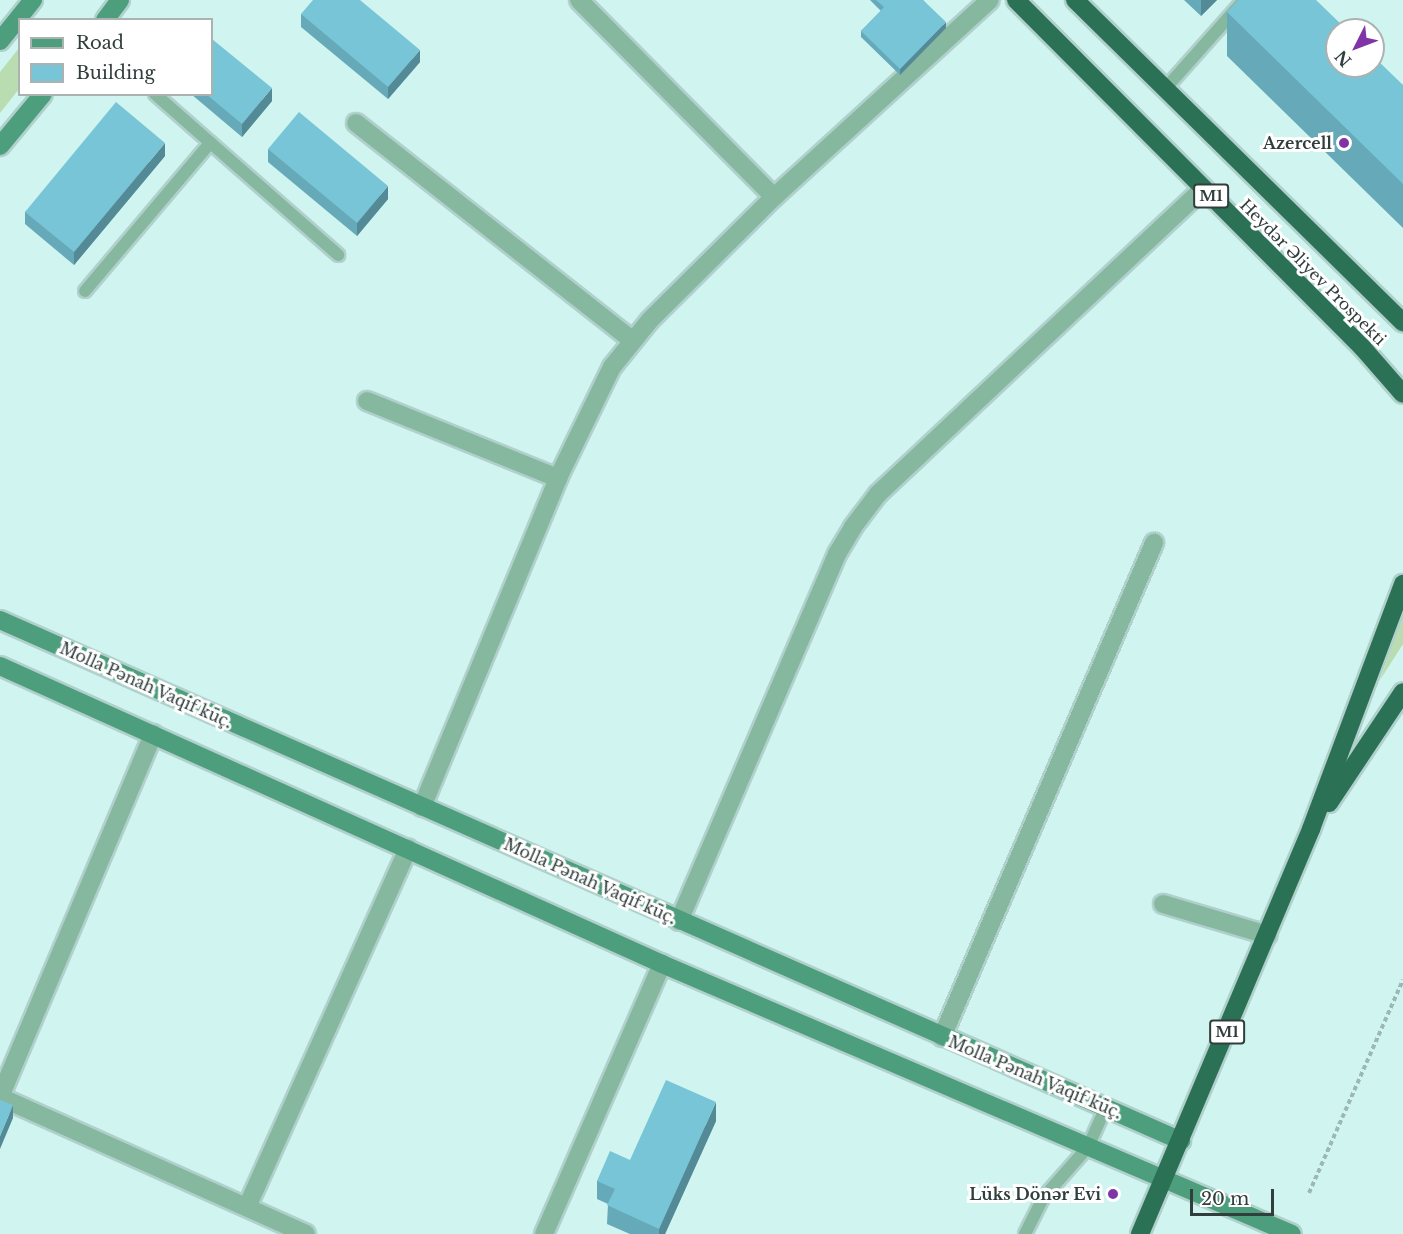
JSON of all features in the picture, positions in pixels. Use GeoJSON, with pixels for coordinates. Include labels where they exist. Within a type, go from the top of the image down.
{"type":"FeatureCollection","features":[{"type":"Feature","properties":{"kind":"highway","name":"Heydər Əliyev Prospekti"},"geometry":{"type":"LineString","coordinates":[[1016,0],[1362,347],[1403,394]]}},
{"type":"Feature","properties":{"kind":"highway","name":"Heydər Əliyev Prospekti"},"geometry":{"type":"LineString","coordinates":[[1075,0],[1401,318]]}},
{"type":"Feature","properties":{"kind":"highway"},"geometry":{"type":"LineString","coordinates":[[1311,830],[1403,584]]}},
{"type":"Feature","properties":{"kind":"highway"},"geometry":{"type":"LineString","coordinates":[[1311,830],[1403,692]]}},
{"type":"Feature","properties":{"kind":"highway","name":"M1"},"geometry":{"type":"LineString","coordinates":[[1140,1234],[1181,1142],[1311,830]]}},
{"type":"Feature","properties":{"kind":"main road"},"geometry":{"type":"LineString","coordinates":[[19,18],[33,0]]}},
{"type":"Feature","properties":{"kind":"main road"},"geometry":{"type":"LineString","coordinates":[[106,18],[120,0]]}},
{"type":"Feature","properties":{"kind":"main road"},"geometry":{"type":"LineString","coordinates":[[0,41],[18,19]]}},
{"type":"Feature","properties":{"kind":"main road"},"geometry":{"type":"LineString","coordinates":[[0,146],[41,96]]}},
{"type":"Feature","properties":{"kind":"main road","name":"Molla Pənah Vaqif küç."},"geometry":{"type":"LineString","coordinates":[[0,620],[1181,1142]]}},
{"type":"Feature","properties":{"kind":"main road"},"geometry":{"type":"LineString","coordinates":[[0,666],[662,964],[1088,1147],[1271,1230],[1292,1234]]}},
{"type":"Feature","properties":{"kind":"street"},"geometry":{"type":"LineString","coordinates":[[579,0],[774,197]]}},
{"type":"Feature","properties":{"kind":"street"},"geometry":{"type":"LineString","coordinates":[[422,807],[558,478],[612,367],[632,340],[774,197],[990,0]]}},
{"type":"Feature","properties":{"kind":"street"},"geometry":{"type":"LineString","coordinates":[[356,123],[632,340]]}},
{"type":"Feature","properties":{"kind":"street"},"geometry":{"type":"LineString","coordinates":[[679,921],[837,554],[853,527],[878,494],[1203,189]]}},
{"type":"Feature","properties":{"kind":"street"},"geometry":{"type":"LineString","coordinates":[[367,401],[558,478]]}},
{"type":"Feature","properties":{"kind":"street"},"geometry":{"type":"LineString","coordinates":[[942,1037],[1154,543]]}},
{"type":"Feature","properties":{"kind":"street"},"geometry":{"type":"LineString","coordinates":[[153,734],[0,1097],[306,1234]]}},
{"type":"Feature","properties":{"kind":"street"},"geometry":{"type":"LineString","coordinates":[[247,1207],[408,849]]}},
{"type":"Feature","properties":{"kind":"street"},"geometry":{"type":"LineString","coordinates":[[1163,904],[1267,934]]}},
{"type":"Feature","properties":{"kind":"street"},"geometry":{"type":"LineString","coordinates":[[544,1234],[662,964]]}},
{"type":"Feature","properties":{"kind":"lane"},"geometry":{"type":"LineString","coordinates":[[1165,89],[1244,0]]}},
{"type":"Feature","properties":{"kind":"lane"},"geometry":{"type":"LineString","coordinates":[[157,96],[338,255]]}},
{"type":"Feature","properties":{"kind":"lane"},"geometry":{"type":"LineString","coordinates":[[85,291],[210,143]]}},
{"type":"Feature","properties":{"kind":"lane"},"geometry":{"type":"LineString","coordinates":[[1025,1234],[1042,1198],[1088,1147],[1106,1107]]}},
{"type":"Feature","properties":{"kind":"path"},"geometry":{"type":"LineString","coordinates":[[1309,1193],[1403,980]]}},
{"type":"Feature","properties":{"kind":"green space"},"geometry":{"type":"Polygon","coordinates":[[[18,49],[18,90],[0,113],[0,72],[18,49]]]}},
{"type":"Feature","properties":{"kind":"green space"},"geometry":{"type":"Polygon","coordinates":[[[1403,614],[1403,644],[1380,680],[1403,614]]]}},
{"type":"Feature","properties":{"kind":"building"},"geometry":{"type":"Polygon","coordinates":[[[313,0],[360,0],[420,50],[388,87],[301,14],[313,0]]]}},
{"type":"Feature","properties":{"kind":"building"},"geometry":{"type":"Polygon","coordinates":[[[876,0],[923,0],[946,22],[900,69],[861,31],[884,7],[876,0]]]}},
{"type":"Feature","properties":{"kind":"building"},"geometry":{"type":"Polygon","coordinates":[[[1238,0],[1316,0],[1335,18],[1325,18],[1325,78],[1385,78],[1385,68],[1403,85],[1403,184],[1227,12],[1238,0]]]}},
{"type":"Feature","properties":{"kind":"building"},"geometry":{"type":"Polygon","coordinates":[[[213,40],[272,88],[242,124],[208,96],[213,96],[213,40]]]}},
{"type":"Feature","properties":{"kind":"building"},"geometry":{"type":"Polygon","coordinates":[[[116,102],[165,143],[74,252],[25,212],[116,102]]]}},
{"type":"Feature","properties":{"kind":"building"},"geometry":{"type":"Polygon","coordinates":[[[299,112],[388,186],[357,223],[268,149],[299,112]]]}},
{"type":"Feature","properties":{"kind":"building"},"geometry":{"type":"Polygon","coordinates":[[[666,1080],[716,1102],[659,1229],[607,1205],[615,1189],[597,1181],[610,1151],[630,1160],[666,1080]]]}},
{"type":"Feature","properties":{"kind":"building"},"geometry":{"type":"Polygon","coordinates":[[[0,1100],[13,1105],[0,1136],[0,1100]]]}},
{"type":"Feature","properties":{"kind":"place","name":"Azercell"},"geometry":{"type":"Point","coordinates":[1344,143]}},
{"type":"Feature","properties":{"kind":"place","name":"Lüks Dönər Evi"},"geometry":{"type":"Point","coordinates":[1113,1194]}}]}
